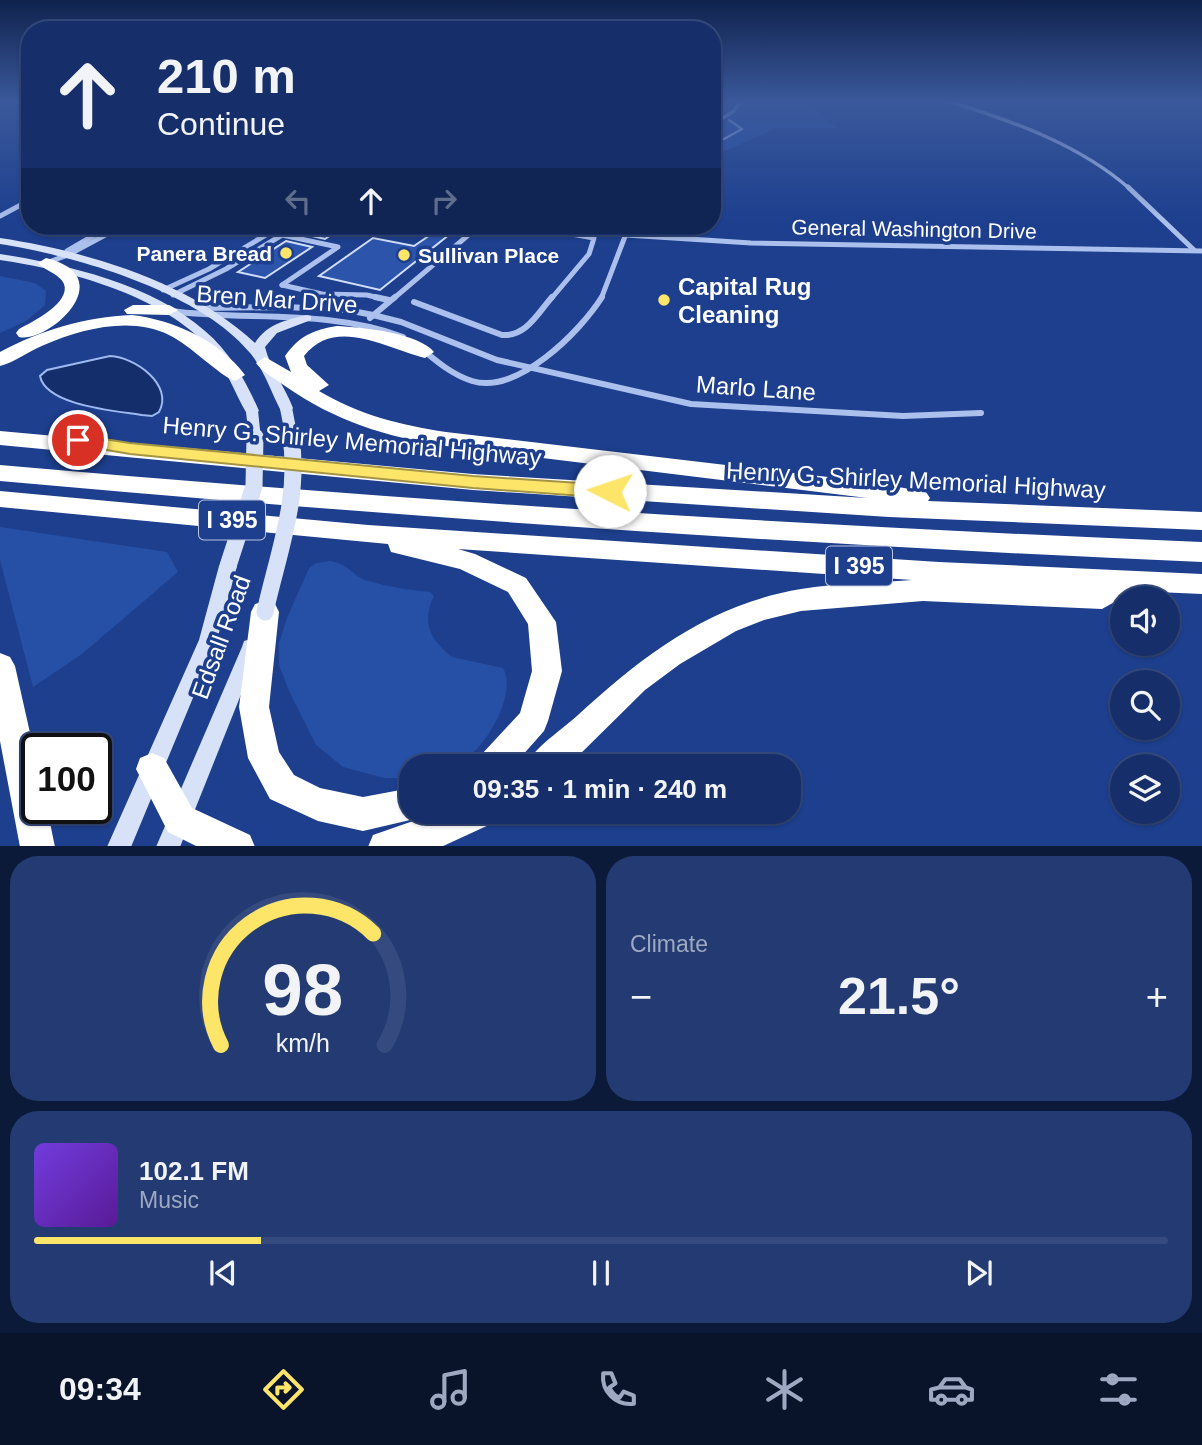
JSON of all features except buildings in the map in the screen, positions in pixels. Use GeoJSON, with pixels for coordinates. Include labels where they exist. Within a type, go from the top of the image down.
{"type":"FeatureCollection","features":[{"type":"Feature","properties":{"kind":"highway"},"geometry":{"type":"LineString","coordinates":[[0,343],[49,320],[67,305],[72,294],[71,282],[66,275],[46,264]]}},
{"type":"Feature","properties":{"kind":"highway"},"geometry":{"type":"LineString","coordinates":[[28,331],[90,314],[168,299]]}},
{"type":"Feature","properties":{"kind":"highway"},"geometry":{"type":"LineString","coordinates":[[0,360],[31,343],[69,329],[105,323],[143,322],[174,330],[215,356],[235,375]]}},
{"type":"Feature","properties":{"kind":"highway"},"geometry":{"type":"LineString","coordinates":[[425,352],[391,338],[346,332],[327,334],[309,341],[302,345],[295,356],[298,368],[359,411],[453,439]]}},
{"type":"Feature","properties":{"kind":"highway"},"geometry":{"type":"LineString","coordinates":[[263,360],[324,402],[355,418],[395,430],[610,459],[700,467],[1014,513]]}},
{"type":"Feature","properties":{"kind":"highway"},"geometry":{"type":"LineString","coordinates":[[0,428],[130,449]]}},
{"type":"Feature","properties":{"kind":"highway","name":"Henry G. Shirley Memorial Highway"},"geometry":{"type":"LineString","coordinates":[[0,438],[473,482],[1202,521]]}},
{"type":"Feature","properties":{"kind":"highway"},"geometry":{"type":"LineString","coordinates":[[0,472],[510,515],[973,543],[1202,552]]}},
{"type":"Feature","properties":{"kind":"highway","name":"I 395"},"geometry":{"type":"LineString","coordinates":[[0,499],[368,534],[939,572],[1202,583]]}},
{"type":"Feature","properties":{"kind":"highway"},"geometry":{"type":"LineString","coordinates":[[368,534],[413,549],[466,561],[517,585],[542,622],[547,671],[533,721],[503,754]]}},
{"type":"Feature","properties":{"kind":"highway"},"geometry":{"type":"LineString","coordinates":[[559,754],[635,681],[670,655],[726,623],[761,610],[801,600],[923,590],[1102,598],[1129,580]]}},
{"type":"Feature","properties":{"kind":"highway"},"geometry":{"type":"LineString","coordinates":[[265,612],[254,707],[264,758],[282,787],[318,804],[363,814],[399,807]]}},
{"type":"Feature","properties":{"kind":"highway"},"geometry":{"type":"LineString","coordinates":[[1,669],[37,846]]}},
{"type":"Feature","properties":{"kind":"highway"},"geometry":{"type":"LineString","coordinates":[[152,769],[174,833],[237,846]]}},
{"type":"Feature","properties":{"kind":"highway"},"geometry":{"type":"LineString","coordinates":[[384,846],[420,838],[452,824]]}},
{"type":"Feature","properties":{"kind":"main road","name":"Edsall Road"},"geometry":{"type":"LineString","coordinates":[[0,241],[99,264],[168,299],[218,350],[235,375],[252,411],[256,452],[254,486],[208,640],[119,846]]}},
{"type":"Feature","properties":{"kind":"main road","name":"Edsall Road"},"geometry":{"type":"LineString","coordinates":[[0,257],[46,264],[168,299]]}},
{"type":"Feature","properties":{"kind":"main road"},"geometry":{"type":"LineString","coordinates":[[168,299],[200,309]]}},
{"type":"Feature","properties":{"kind":"main road","name":"Edsall Road"},"geometry":{"type":"LineString","coordinates":[[174,833],[265,612],[271,579],[289,523],[294,484],[293,447],[286,408],[275,379],[263,360],[241,337],[200,309]]}},
{"type":"Feature","properties":{"kind":"main road"},"geometry":{"type":"LineString","coordinates":[[263,360],[259,347],[266,336],[280,327],[307,318]]}},
{"type":"Feature","properties":{"kind":"street"},"geometry":{"type":"LineString","coordinates":[[1054,141],[1091,160],[1133,191],[1195,251]]}},
{"type":"Feature","properties":{"kind":"street"},"geometry":{"type":"LineString","coordinates":[[0,216],[21,205]]}},
{"type":"Feature","properties":{"kind":"street"},"geometry":{"type":"LineString","coordinates":[[65,255],[96,235]]}},
{"type":"Feature","properties":{"kind":"street"},"geometry":{"type":"LineString","coordinates":[[46,264],[104,235]]}},
{"type":"Feature","properties":{"kind":"street"},"geometry":{"type":"LineString","coordinates":[[168,299],[216,265],[267,235]]}},
{"type":"Feature","properties":{"kind":"street"},"geometry":{"type":"LineString","coordinates":[[168,299],[226,269],[282,235],[338,247],[282,285],[322,294],[389,300]]}},
{"type":"Feature","properties":{"kind":"street"},"geometry":{"type":"LineString","coordinates":[[364,323],[469,235]]}},
{"type":"Feature","properties":{"kind":"street"},"geometry":{"type":"LineString","coordinates":[[414,302],[502,335],[523,331],[589,254],[594,238],[577,235]]}},
{"type":"Feature","properties":{"kind":"street","name":"General Washington Drive"},"geometry":{"type":"LineString","coordinates":[[626,235],[751,243],[1202,251]]}},
{"type":"Feature","properties":{"kind":"street","name":"Bren Mar Drive"},"geometry":{"type":"LineString","coordinates":[[168,299],[215,317],[339,319],[364,323],[402,336],[445,370],[468,381],[501,381],[531,369],[576,330],[597,305],[606,288],[626,235]]}},
{"type":"Feature","properties":{"kind":"street","name":"Bren Mar Drive"},"geometry":{"type":"LineString","coordinates":[[200,309],[286,307],[347,310],[401,322],[473,353],[531,369]]}},
{"type":"Feature","properties":{"kind":"street","name":"Marlo Lane"},"geometry":{"type":"LineString","coordinates":[[531,369],[699,405],[903,416],[981,413]]}},
{"type":"Feature","properties":{"kind":"shaded area"},"geometry":{"type":"Polygon","coordinates":[[[721,141],[746,141],[721,153],[721,141]]]}},
{"type":"Feature","properties":{"kind":"shaded area"},"geometry":{"type":"Polygon","coordinates":[[[0,276],[35,283],[46,291],[45,305],[26,321],[0,333],[0,276]]]}},
{"type":"Feature","properties":{"kind":"shaded area"},"geometry":{"type":"Polygon","coordinates":[[[110,356],[130,361],[150,374],[161,392],[159,412],[152,416],[84,405],[55,394],[45,386],[40,376],[47,370],[110,356]]]}},
{"type":"Feature","properties":{"kind":"shaded area"},"geometry":{"type":"Polygon","coordinates":[[[0,527],[167,552],[178,572],[82,654],[33,687],[0,560],[0,527]]]}},
{"type":"Feature","properties":{"kind":"shaded area"},"geometry":{"type":"Polygon","coordinates":[[[330,561],[343,565],[369,581],[430,592],[434,596],[428,622],[438,644],[452,657],[503,668],[507,680],[501,709],[494,725],[474,752],[399,754],[399,778],[384,778],[343,767],[316,745],[279,665],[279,643],[309,568],[316,563],[330,561]]]}},
{"type":"Feature","properties":{"kind":"place","name":"Panera Bread"},"geometry":{"type":"Point","coordinates":[286,253]}},
{"type":"Feature","properties":{"kind":"place","name":"Sullivan Place"},"geometry":{"type":"Point","coordinates":[404,255]}},
{"type":"Feature","properties":{"kind":"place","name":"Capital Rug Cleaning"},"geometry":{"type":"Point","coordinates":[664,300]}},
{"type":"Feature","properties":{"kind":"route"},"geometry":{"type":"LineString","coordinates":[[78,440],[130,449],[473,482],[610,491]]}}]}
